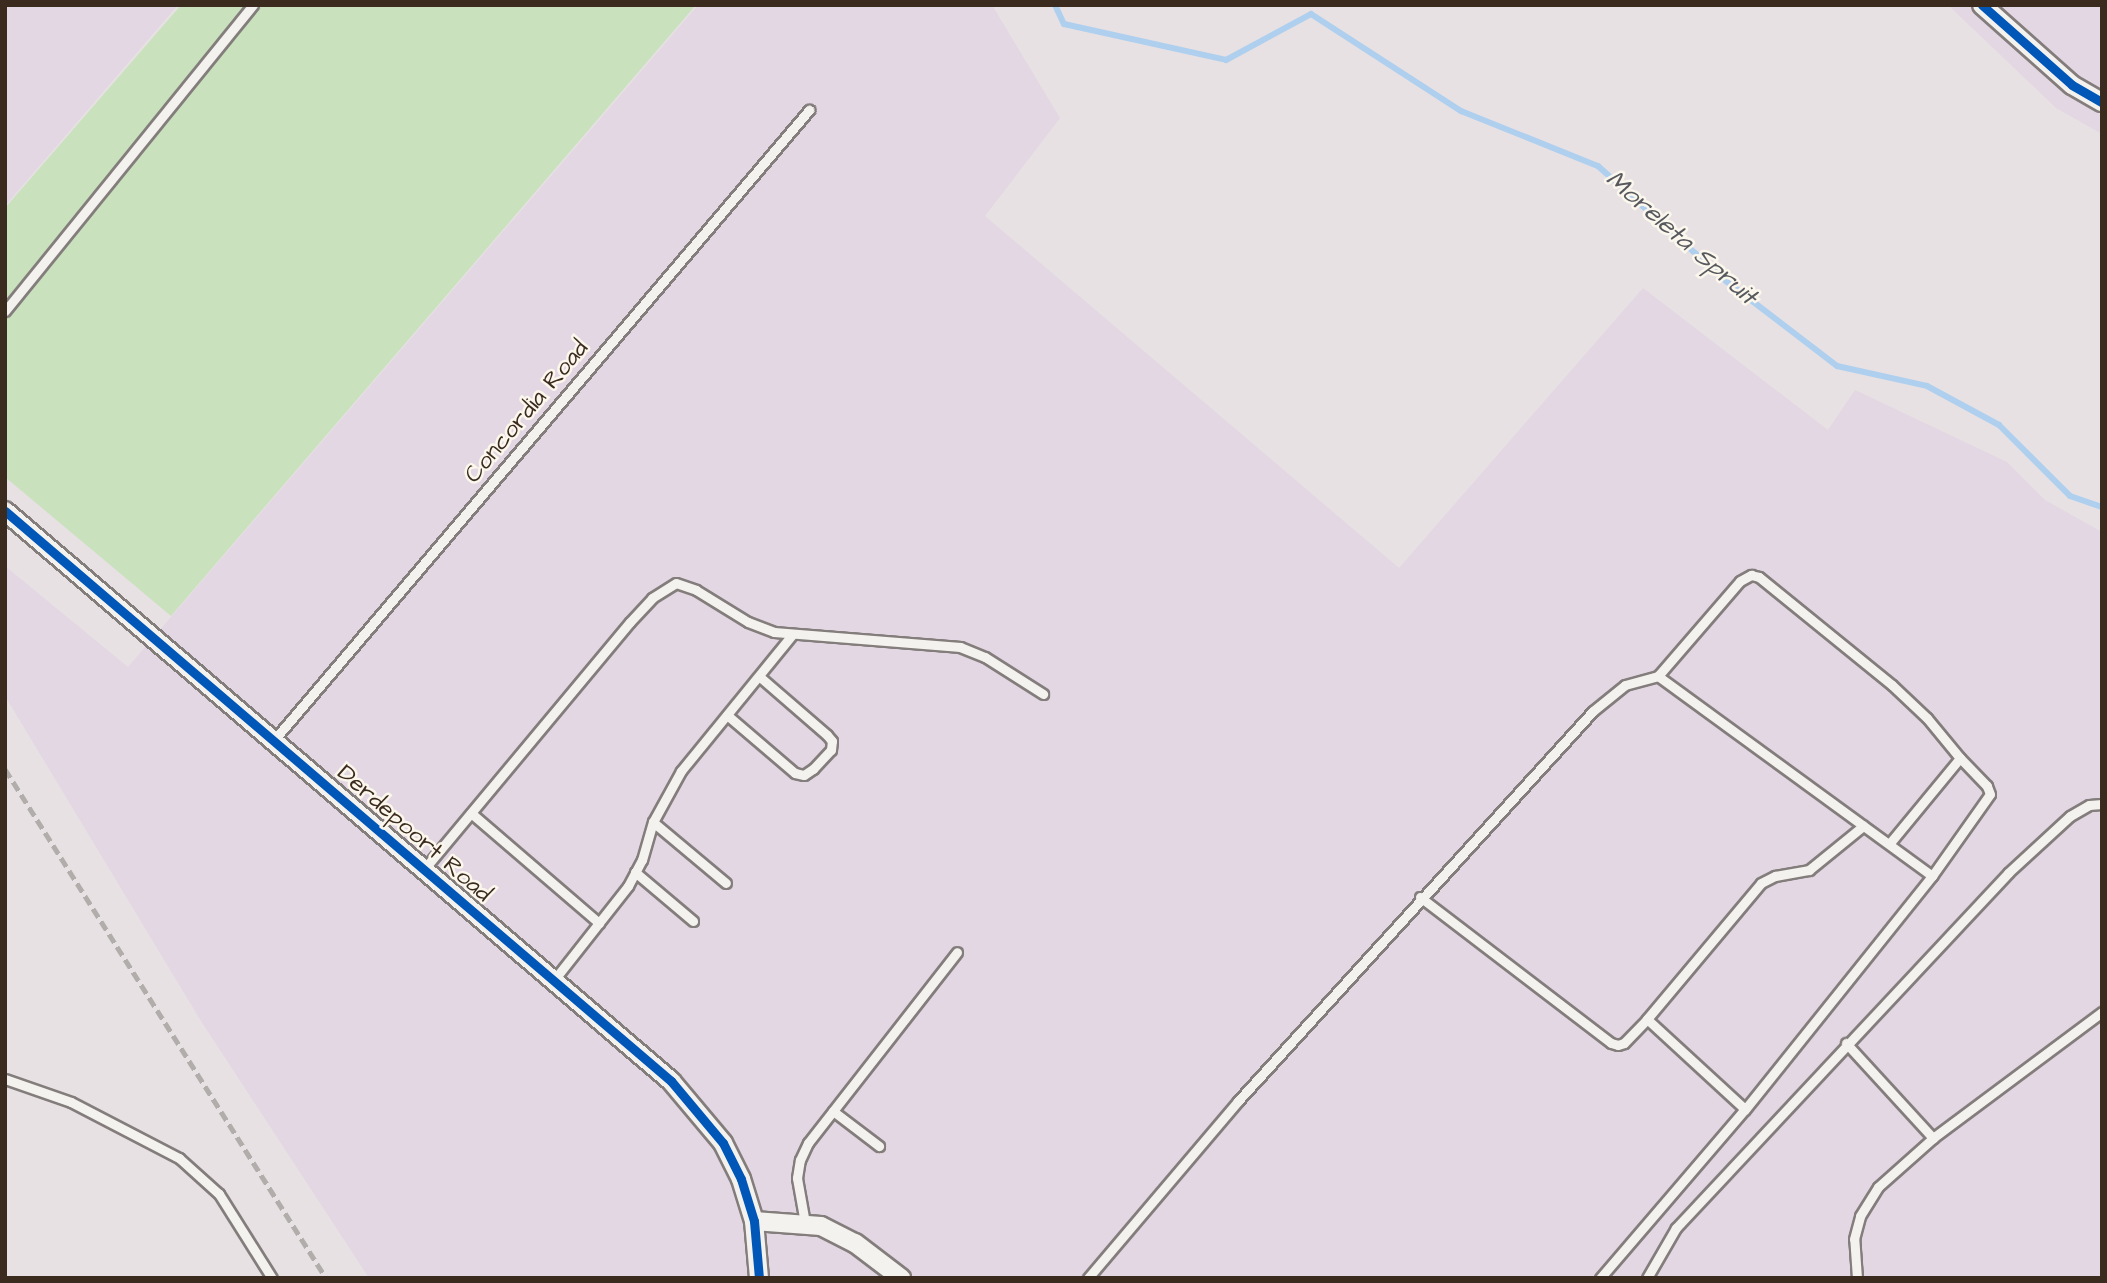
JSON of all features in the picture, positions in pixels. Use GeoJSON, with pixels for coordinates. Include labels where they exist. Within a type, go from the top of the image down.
{"type":"FeatureCollection","features":[{"type":"Feature","properties":{"kind":"street"},"geometry":{"type":"LineString","coordinates":[[1982,5],[2072,85],[2102,103]]}},
{"type":"Feature","properties":{"kind":"street","name":"Derdepoort Road"},"geometry":{"type":"LineString","coordinates":[[5,511],[671,1081],[723,1143],[741,1178],[754,1221],[758,1277]]}},
{"type":"Feature","properties":{"kind":"street"},"geometry":{"type":"LineString","coordinates":[[754,1221],[821,1226],[855,1243],[901,1278]]}},
{"type":"Feature","properties":{"kind":"lane"},"geometry":{"type":"LineString","coordinates":[[5,311],[253,5]]}},
{"type":"Feature","properties":{"kind":"lane","name":"Concordia Road"},"geometry":{"type":"LineString","coordinates":[[274,740],[809,110]]}},
{"type":"Feature","properties":{"kind":"lane"},"geometry":{"type":"LineString","coordinates":[[1088,1278],[1238,1101],[1420,897],[1612,693],[1625,685],[1658,676],[1740,581],[1751,575],[1759,577],[1892,685],[1927,718],[1987,786],[1990,794],[1932,876],[1745,1109],[1600,1278]]}},
{"type":"Feature","properties":{"kind":"lane"},"geometry":{"type":"LineString","coordinates":[[425,869],[631,622],[666,587],[683,583],[762,629],[792,635],[960,647],[985,657],[1043,694]]}},
{"type":"Feature","properties":{"kind":"lane"},"geometry":{"type":"LineString","coordinates":[[554,980],[635,872],[653,821],[681,771],[792,635]]}},
{"type":"Feature","properties":{"kind":"lane"},"geometry":{"type":"LineString","coordinates":[[727,715],[795,773],[804,775],[831,750],[832,741],[827,735],[759,676]]}},
{"type":"Feature","properties":{"kind":"lane"},"geometry":{"type":"LineString","coordinates":[[1658,676],[1932,876]]}},
{"type":"Feature","properties":{"kind":"lane"},"geometry":{"type":"LineString","coordinates":[[1889,843],[1960,758]]}},
{"type":"Feature","properties":{"kind":"lane"},"geometry":{"type":"LineString","coordinates":[[1647,1278],[1676,1228],[1846,1043],[2008,873],[2070,816],[2089,805],[2102,804]]}},
{"type":"Feature","properties":{"kind":"lane"},"geometry":{"type":"LineString","coordinates":[[471,813],[599,923]]}},
{"type":"Feature","properties":{"kind":"lane"},"geometry":{"type":"LineString","coordinates":[[653,821],[726,883]]}},
{"type":"Feature","properties":{"kind":"lane"},"geometry":{"type":"LineString","coordinates":[[1420,897],[1611,1043],[1624,1043],[1760,883],[1775,876],[1809,870],[1863,826]]}},
{"type":"Feature","properties":{"kind":"lane"},"geometry":{"type":"LineString","coordinates":[[635,872],[693,921]]}},
{"type":"Feature","properties":{"kind":"lane"},"geometry":{"type":"LineString","coordinates":[[805,1223],[797,1178],[800,1160],[808,1143],[957,952]]}},
{"type":"Feature","properties":{"kind":"lane"},"geometry":{"type":"LineString","coordinates":[[1857,1278],[1854,1239],[1860,1216],[1878,1187],[1933,1138],[2102,1012]]}},
{"type":"Feature","properties":{"kind":"lane"},"geometry":{"type":"LineString","coordinates":[[1647,1019],[1745,1109]]}},
{"type":"Feature","properties":{"kind":"lane"},"geometry":{"type":"LineString","coordinates":[[1846,1043],[1933,1138]]}},
{"type":"Feature","properties":{"kind":"lane"},"geometry":{"type":"LineString","coordinates":[[5,1079],[71,1102],[179,1158],[225,1202],[272,1278]]}},
{"type":"Feature","properties":{"kind":"lane"},"geometry":{"type":"LineString","coordinates":[[833,1111],[879,1146]]}},
{"type":"Feature","properties":{"kind":"shaded area"},"geometry":{"type":"Polygon","coordinates":[[[5,5],[178,5],[5,206],[5,5]]]}},
{"type":"Feature","properties":{"kind":"shaded area"},"geometry":{"type":"Polygon","coordinates":[[[698,5],[992,5],[1060,118],[985,216],[1399,568],[1643,288],[1828,430],[1855,390],[2007,462],[2045,500],[2102,532],[2102,1278],[369,1278],[201,1021],[5,696],[5,566],[128,667],[698,5]]]}},
{"type":"Feature","properties":{"kind":"shaded area"},"geometry":{"type":"Polygon","coordinates":[[[1948,5],[2102,5],[2102,134],[2056,108],[1948,5]]]}},
{"type":"Feature","properties":{"kind":"green space"},"geometry":{"type":"Polygon","coordinates":[[[181,5],[696,5],[171,616],[5,477],[5,208],[181,5]]]}},
{"type":"Feature","properties":{"kind":"waterway","name":"Moreleta Spruit"},"geometry":{"type":"LineString","coordinates":[[1055,5],[1064,24],[1226,60],[1311,14],[1461,111],[1598,166],[1726,281],[1837,366],[1927,386],[1999,425],[2070,496],[2102,507]]}},
{"type":"Feature","properties":{"kind":"railway"},"geometry":{"type":"LineString","coordinates":[[5,769],[326,1278]]}},
{"type":"Feature","properties":{"kind":"cycle path"},"geometry":{"type":"LineString","coordinates":[[1982,5],[2072,85],[2102,102]]}},
{"type":"Feature","properties":{"kind":"cycle path"},"geometry":{"type":"LineString","coordinates":[[5,511],[671,1081],[723,1143],[741,1179],[754,1221],[759,1278]]}}]}
